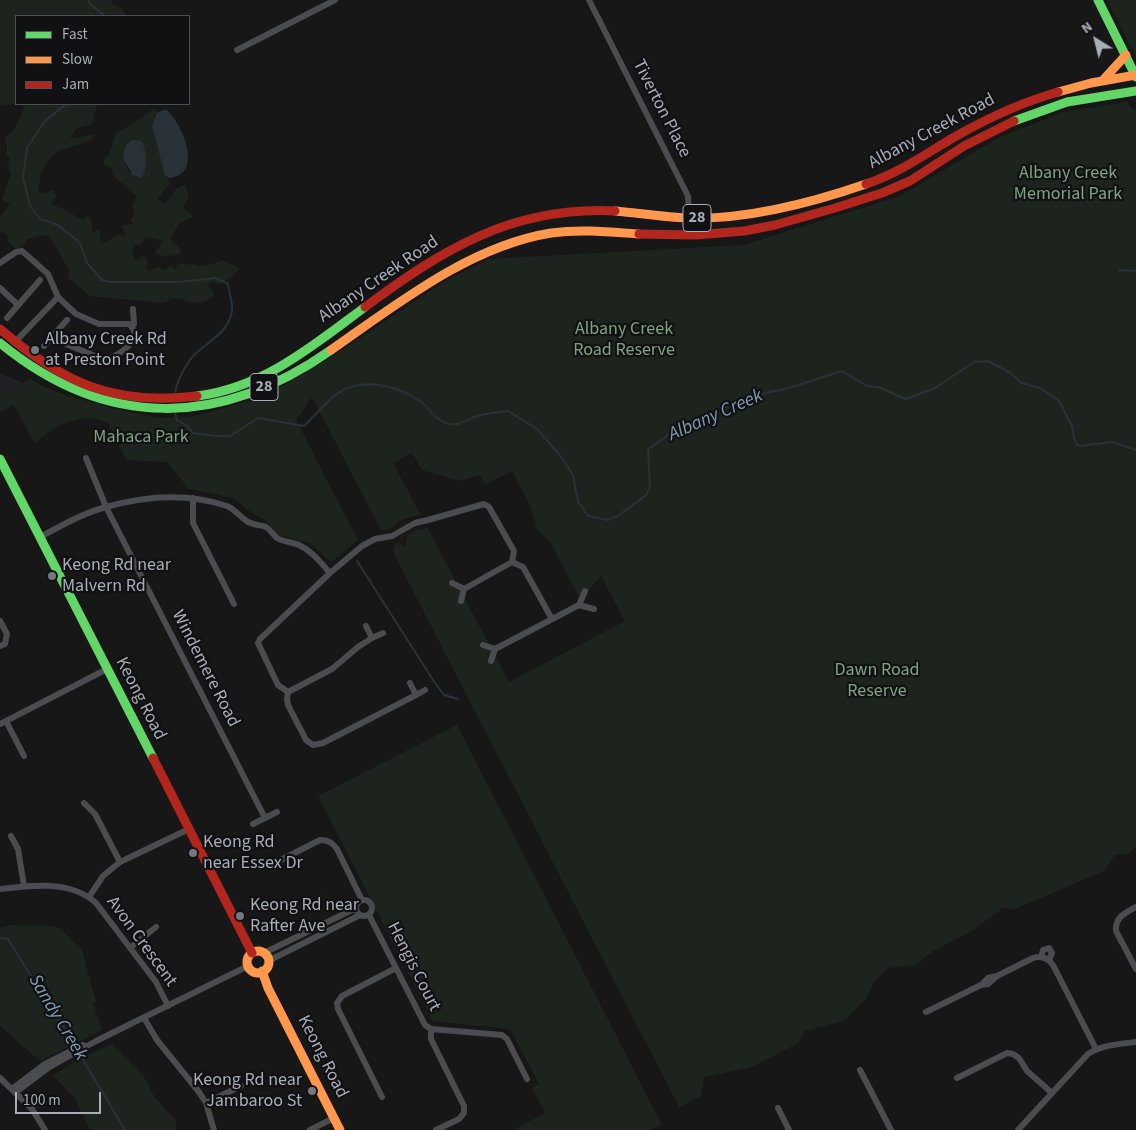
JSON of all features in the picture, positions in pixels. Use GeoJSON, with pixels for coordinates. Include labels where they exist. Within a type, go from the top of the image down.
{"type":"FeatureCollection","features":[{"type":"Feature","properties":{"kind":"main road"},"geometry":{"type":"LineString","coordinates":[[1098,0],[1136,75]]}},
{"type":"Feature","properties":{"kind":"main road"},"geometry":{"type":"LineString","coordinates":[[1104,79],[1126,55]]}},
{"type":"Feature","properties":{"kind":"main road","name":"Albany Creek Road"},"geometry":{"type":"LineString","coordinates":[[0,328],[15,342],[53,369],[76,381],[121,395],[180,399],[220,392],[266,376],[293,360],[380,295],[430,261],[474,238],[510,223],[557,213],[612,211],[689,218],[724,216],[782,206],[876,180],[909,165],[964,132],[1020,105],[1065,88],[1104,79],[1136,75]]}},
{"type":"Feature","properties":{"kind":"main road","name":"Albany Creek Road"},"geometry":{"type":"LineString","coordinates":[[0,343],[34,369],[72,390],[124,406],[182,409],[211,405],[232,399],[286,377],[312,363],[444,274],[471,260],[522,240],[543,235],[588,230],[690,235],[742,231],[774,226],[864,199],[910,181],[971,142],[1040,111],[1081,99],[1136,91]]}},
{"type":"Feature","properties":{"kind":"main road"},"geometry":{"type":"LineString","coordinates":[[72,390],[76,381]]}},
{"type":"Feature","properties":{"kind":"main road","name":"Keong Road"},"geometry":{"type":"LineString","coordinates":[[0,459],[252,953]]}},
{"type":"Feature","properties":{"kind":"main road"},"geometry":{"type":"LineString","coordinates":[[258,951],[266,957],[267,967],[262,971],[252,971],[248,966],[248,957],[252,953],[258,951]]}},
{"type":"Feature","properties":{"kind":"main road","name":"Keong Road"},"geometry":{"type":"LineString","coordinates":[[262,971],[268,988],[340,1130]]}},
{"type":"Feature","properties":{"kind":"street"},"geometry":{"type":"LineString","coordinates":[[237,50],[335,0]]}},
{"type":"Feature","properties":{"kind":"street","name":"Tiverton Place"},"geometry":{"type":"LineString","coordinates":[[589,0],[688,196],[690,235]]}},
{"type":"Feature","properties":{"kind":"street"},"geometry":{"type":"LineString","coordinates":[[0,263],[16,252],[22,251],[48,274],[58,296],[76,314],[99,324],[129,324],[132,326]]}},
{"type":"Feature","properties":{"kind":"street"},"geometry":{"type":"LineString","coordinates":[[6,318],[40,280]]}},
{"type":"Feature","properties":{"kind":"street"},"geometry":{"type":"LineString","coordinates":[[0,288],[18,305]]}},
{"type":"Feature","properties":{"kind":"street"},"geometry":{"type":"LineString","coordinates":[[15,342],[58,296]]}},
{"type":"Feature","properties":{"kind":"street"},"geometry":{"type":"LineString","coordinates":[[51,338],[105,360],[124,350],[132,343],[135,337],[132,326],[134,324],[133,309]]}},
{"type":"Feature","properties":{"kind":"street"},"geometry":{"type":"LineString","coordinates":[[44,346],[67,320]]}},
{"type":"Feature","properties":{"kind":"street","name":"Windemere Road"},"geometry":{"type":"LineString","coordinates":[[86,458],[106,507],[265,818]]}},
{"type":"Feature","properties":{"kind":"street"},"geometry":{"type":"LineString","coordinates":[[193,498],[193,523],[234,604]]}},
{"type":"Feature","properties":{"kind":"street"},"geometry":{"type":"LineString","coordinates":[[40,537],[106,507],[144,500],[193,498],[228,507],[248,522],[266,527],[276,537],[298,544],[308,550],[330,572]]}},
{"type":"Feature","properties":{"kind":"street"},"geometry":{"type":"LineString","coordinates":[[288,692],[278,685],[258,643],[260,639],[330,572],[374,538],[392,536],[422,520],[484,504],[489,507],[514,551],[512,562]]}},
{"type":"Feature","properties":{"kind":"street"},"geometry":{"type":"LineString","coordinates":[[461,601],[464,589],[512,562]]}},
{"type":"Feature","properties":{"kind":"street"},"geometry":{"type":"LineString","coordinates":[[512,562],[523,567],[552,620]]}},
{"type":"Feature","properties":{"kind":"street"},"geometry":{"type":"LineString","coordinates":[[452,582],[464,589]]}},
{"type":"Feature","properties":{"kind":"street"},"geometry":{"type":"LineString","coordinates":[[491,661],[495,649],[579,605],[585,591]]}},
{"type":"Feature","properties":{"kind":"street"},"geometry":{"type":"LineString","coordinates":[[579,605],[594,609]]}},
{"type":"Feature","properties":{"kind":"street"},"geometry":{"type":"LineString","coordinates":[[0,621],[7,634],[2,645]]}},
{"type":"Feature","properties":{"kind":"street"},"geometry":{"type":"LineString","coordinates":[[366,626],[372,638]]}},
{"type":"Feature","properties":{"kind":"street"},"geometry":{"type":"LineString","coordinates":[[288,692],[332,669],[358,646],[383,633]]}},
{"type":"Feature","properties":{"kind":"street"},"geometry":{"type":"LineString","coordinates":[[483,645],[495,649]]}},
{"type":"Feature","properties":{"kind":"street"},"geometry":{"type":"LineString","coordinates":[[24,756],[3,722],[107,670]]}},
{"type":"Feature","properties":{"kind":"street"},"geometry":{"type":"LineString","coordinates":[[410,683],[416,695]]}},
{"type":"Feature","properties":{"kind":"street"},"geometry":{"type":"LineString","coordinates":[[288,692],[288,705],[306,740],[309,743],[318,745],[425,690]]}},
{"type":"Feature","properties":{"kind":"street"},"geometry":{"type":"LineString","coordinates":[[84,803],[95,814],[120,862]]}},
{"type":"Feature","properties":{"kind":"street"},"geometry":{"type":"LineString","coordinates":[[253,824],[277,812]]}},
{"type":"Feature","properties":{"kind":"street"},"geometry":{"type":"LineString","coordinates":[[90,897],[103,876],[120,862],[189,829]]}},
{"type":"Feature","properties":{"kind":"street"},"geometry":{"type":"LineString","coordinates":[[11,836],[18,849],[24,886]]}},
{"type":"Feature","properties":{"kind":"street"},"geometry":{"type":"LineString","coordinates":[[269,866],[320,840],[332,842],[362,900]]}},
{"type":"Feature","properties":{"kind":"street","name":"Avon Crescent"},"geometry":{"type":"LineString","coordinates":[[0,889],[49,885],[90,897],[156,982],[168,1006]]}},
{"type":"Feature","properties":{"kind":"street"},"geometry":{"type":"LineString","coordinates":[[362,900],[367,900],[372,905],[369,915],[360,915],[266,957],[356,908],[362,900]]}},
{"type":"Feature","properties":{"kind":"street"},"geometry":{"type":"LineString","coordinates":[[1136,907],[1118,918],[1116,925],[1116,931],[1136,969]]}},
{"type":"Feature","properties":{"kind":"street"},"geometry":{"type":"LineString","coordinates":[[356,908],[360,915]]}},
{"type":"Feature","properties":{"kind":"street","name":"Hengis Court"},"geometry":{"type":"LineString","coordinates":[[369,915],[422,1020],[431,1029],[502,1036],[507,1039],[527,1079]]}},
{"type":"Feature","properties":{"kind":"street"},"geometry":{"type":"LineString","coordinates":[[130,948],[156,927]]}},
{"type":"Feature","properties":{"kind":"street"},"geometry":{"type":"LineString","coordinates":[[1041,957],[1043,950],[1049,948],[1052,953],[1050,960],[1096,1049]]}},
{"type":"Feature","properties":{"kind":"street"},"geometry":{"type":"LineString","coordinates":[[926,1012],[980,985],[988,984],[997,976],[1033,958],[1041,957],[1050,960]]}},
{"type":"Feature","properties":{"kind":"street"},"geometry":{"type":"LineString","coordinates":[[14,1090],[68,1055],[248,966]]}},
{"type":"Feature","properties":{"kind":"street"},"geometry":{"type":"LineString","coordinates":[[382,1097],[338,1009],[337,1003],[342,996],[396,968]]}},
{"type":"Feature","properties":{"kind":"street"},"geometry":{"type":"LineString","coordinates":[[144,1018],[158,1040],[206,1103],[214,1130]]}},
{"type":"Feature","properties":{"kind":"street"},"geometry":{"type":"LineString","coordinates":[[431,1029],[431,1039],[464,1106],[464,1113],[459,1119],[436,1130]]}},
{"type":"Feature","properties":{"kind":"street"},"geometry":{"type":"LineString","coordinates":[[1018,1130],[1088,1054],[1106,1046],[1136,1042]]}},
{"type":"Feature","properties":{"kind":"street"},"geometry":{"type":"LineString","coordinates":[[957,1078],[1007,1053],[1019,1058],[1027,1071],[1052,1093]]}},
{"type":"Feature","properties":{"kind":"street"},"geometry":{"type":"LineString","coordinates":[[860,1070],[891,1130]]}},
{"type":"Feature","properties":{"kind":"street"},"geometry":{"type":"LineString","coordinates":[[0,1078],[32,1109],[45,1130]]}},
{"type":"Feature","properties":{"kind":"street"},"geometry":{"type":"LineString","coordinates":[[206,1103],[240,1086]]}},
{"type":"Feature","properties":{"kind":"street"},"geometry":{"type":"LineString","coordinates":[[778,1108],[789,1130]]}},
{"type":"Feature","properties":{"kind":"street"},"geometry":{"type":"LineString","coordinates":[[310,1130],[334,1118]]}},
{"type":"Feature","properties":{"kind":"shaded area"},"geometry":{"type":"Polygon","coordinates":[[[166,109],[179,126],[184,137],[188,159],[186,168],[179,175],[168,178],[165,175],[152,126],[157,113],[166,109]]]}},
{"type":"Feature","properties":{"kind":"shaded area"},"geometry":{"type":"Polygon","coordinates":[[[132,140],[141,141],[145,149],[146,166],[141,178],[133,175],[123,159],[125,146],[132,140]]]}},
{"type":"Feature","properties":{"kind":"shaded area"},"geometry":{"type":"Polygon","coordinates":[[[0,373],[23,383],[0,395],[0,373]]]}},
{"type":"Feature","properties":{"kind":"green space"},"geometry":{"type":"Polygon","coordinates":[[[0,0],[111,0],[111,3],[122,9],[125,15],[15,15],[15,104],[0,105],[0,0]]]}},
{"type":"Feature","properties":{"kind":"green space"},"geometry":{"type":"Polygon","coordinates":[[[1107,0],[1136,0],[1136,57],[1107,0]]]}},
{"type":"Feature","properties":{"kind":"green space","name":"Dawn Road Reserve"},"geometry":{"type":"Polygon","coordinates":[[[1127,102],[1132,109],[1136,110],[1136,847],[1128,854],[1115,855],[1104,871],[1015,909],[1003,908],[972,931],[933,951],[916,965],[888,968],[874,981],[866,999],[844,1021],[805,1031],[798,1043],[752,1067],[704,1077],[701,1096],[679,1107],[394,554],[394,546],[399,543],[405,546],[408,534],[413,533],[416,529],[422,530],[427,527],[509,682],[625,621],[601,576],[589,590],[578,595],[549,540],[538,531],[530,506],[512,471],[485,485],[480,475],[459,481],[422,470],[412,453],[393,463],[421,515],[403,519],[389,530],[381,530],[312,397],[296,420],[358,540],[331,562],[310,543],[280,535],[266,521],[233,498],[189,489],[167,462],[126,460],[108,422],[96,418],[84,418],[68,422],[47,433],[35,444],[14,405],[0,412],[0,395],[30,379],[68,396],[158,418],[190,417],[257,399],[290,382],[342,350],[448,279],[489,259],[744,245],[900,196],[998,138],[1063,112],[1127,102]]]}},
{"type":"Feature","properties":{"kind":"green space"},"geometry":{"type":"Polygon","coordinates":[[[25,105],[97,105],[92,125],[78,128],[70,139],[94,134],[92,140],[58,151],[41,172],[38,192],[45,193],[52,190],[57,195],[51,205],[83,220],[87,215],[91,220],[93,232],[100,230],[101,240],[105,243],[116,235],[125,236],[122,225],[133,224],[131,220],[135,213],[132,206],[137,197],[113,175],[111,168],[103,164],[105,158],[109,154],[116,133],[141,118],[153,108],[158,109],[152,126],[169,183],[158,199],[164,205],[176,189],[185,184],[189,197],[183,208],[194,216],[185,220],[177,227],[171,240],[181,249],[180,254],[165,257],[155,253],[163,241],[145,237],[141,245],[135,245],[132,254],[135,261],[144,255],[148,262],[146,267],[149,271],[158,267],[166,271],[170,265],[175,269],[178,264],[184,263],[200,266],[208,265],[222,260],[240,268],[233,276],[220,284],[212,281],[207,284],[215,294],[205,302],[200,303],[173,298],[163,303],[90,296],[68,278],[69,270],[50,237],[44,235],[27,239],[24,246],[19,249],[12,246],[7,235],[0,231],[0,216],[10,204],[2,199],[11,173],[7,166],[10,159],[6,154],[5,138],[15,128],[25,105]],[[123,159],[129,172],[146,170],[145,161],[123,159]]]}},
{"type":"Feature","properties":{"kind":"green space"},"geometry":{"type":"Polygon","coordinates":[[[457,725],[662,1124],[651,1130],[513,1130],[545,1113],[532,1088],[539,1084],[510,1029],[433,1021],[318,796],[457,725]]]}},
{"type":"Feature","properties":{"kind":"green space"},"geometry":{"type":"Polygon","coordinates":[[[10,925],[51,926],[59,928],[82,950],[96,1002],[93,1003],[102,1030],[40,1061],[0,1026],[0,928],[10,925]]]}},
{"type":"Feature","properties":{"kind":"green space"},"geometry":{"type":"Polygon","coordinates":[[[111,1044],[144,1077],[154,1096],[176,1121],[176,1130],[90,1130],[75,1099],[53,1075],[74,1062],[111,1044]]]}},
{"type":"Feature","properties":{"kind":"waterway","name":"Albany Creek"},"geometry":{"type":"LineString","coordinates":[[88,0],[91,5],[104,15]]}},
{"type":"Feature","properties":{"kind":"waterway","name":"Albany Creek"},"geometry":{"type":"LineString","coordinates":[[65,105],[44,122],[27,148],[23,177],[30,206],[40,219],[58,225],[80,243],[87,263],[102,280],[110,282],[179,282],[216,278],[228,284],[232,308],[230,319],[218,336],[195,354],[188,363],[179,380],[175,396]]}},
{"type":"Feature","properties":{"kind":"waterway"},"geometry":{"type":"LineString","coordinates":[[1119,270],[1136,271]]}},
{"type":"Feature","properties":{"kind":"waterway","name":"Albany Creek"},"geometry":{"type":"LineString","coordinates":[[175,413],[177,420],[187,426],[193,433],[217,436],[230,436],[258,418],[304,426],[326,403],[340,392],[349,387],[370,384],[402,391],[420,401],[440,420],[449,424],[460,423],[485,414],[508,411],[537,429],[559,454],[573,475],[578,502],[588,516],[608,520],[618,516],[646,495],[650,488],[648,449],[677,429],[756,395],[789,388],[842,371],[867,386],[878,387],[906,399],[935,388],[974,362],[988,361],[1011,373],[1021,383],[1040,388],[1059,401],[1072,426],[1074,438],[1078,446],[1112,442],[1136,450]]}},
{"type":"Feature","properties":{"kind":"waterway"},"geometry":{"type":"LineString","coordinates":[[357,561],[435,683],[444,695],[458,699]]}},
{"type":"Feature","properties":{"kind":"waterway","name":"Sandy Creek"},"geometry":{"type":"LineString","coordinates":[[0,938],[8,939],[75,1046]]}},
{"type":"Feature","properties":{"kind":"waterway","name":"Sandy Creek"},"geometry":{"type":"LineString","coordinates":[[79,1053],[125,1130]]}},
{"type":"Feature","properties":{"kind":"traffic: fast"},"geometry":{"type":"LineString","coordinates":[[1098,0],[1136,77]]}},
{"type":"Feature","properties":{"kind":"traffic: fast"},"geometry":{"type":"LineString","coordinates":[[1014,121],[1067,102],[1136,91]]}},
{"type":"Feature","properties":{"kind":"traffic: fast"},"geometry":{"type":"LineString","coordinates":[[197,396],[244,384],[287,363],[365,307]]}},
{"type":"Feature","properties":{"kind":"traffic: fast"},"geometry":{"type":"LineString","coordinates":[[0,343],[40,371],[81,392],[122,404],[164,408],[205,405],[247,394],[289,376],[331,350]]}},
{"type":"Feature","properties":{"kind":"traffic: fast"},"geometry":{"type":"LineString","coordinates":[[0,459],[153,758]]}},
{"type":"Feature","properties":{"kind":"traffic: slow"},"geometry":{"type":"LineString","coordinates":[[1104,79],[1126,55]]}},
{"type":"Feature","properties":{"kind":"traffic: slow"},"geometry":{"type":"LineString","coordinates":[[1058,92],[1091,83],[1136,75]]}},
{"type":"Feature","properties":{"kind":"traffic: slow"},"geometry":{"type":"LineString","coordinates":[[615,211],[687,218],[732,216],[800,204],[866,184]]}},
{"type":"Feature","properties":{"kind":"traffic: slow"},"geometry":{"type":"LineString","coordinates":[[331,350],[435,279],[492,250],[521,240],[551,233],[584,231],[639,234]]}},
{"type":"Feature","properties":{"kind":"traffic: slow"},"geometry":{"type":"LineString","coordinates":[[258,951],[268,958],[269,962],[262,972],[258,973],[248,966],[247,962],[254,952],[258,951]]}},
{"type":"Feature","properties":{"kind":"traffic: slow"},"geometry":{"type":"LineString","coordinates":[[262,971],[268,988],[340,1130]]}},
{"type":"Feature","properties":{"kind":"traffic: jam"},"geometry":{"type":"LineString","coordinates":[[866,184],[902,168],[994,116],[1032,100],[1058,92]]}},
{"type":"Feature","properties":{"kind":"traffic: jam"},"geometry":{"type":"LineString","coordinates":[[639,234],[695,235],[744,231],[775,225],[835,208],[882,193],[910,181],[964,146],[1014,121]]}},
{"type":"Feature","properties":{"kind":"traffic: jam"},"geometry":{"type":"LineString","coordinates":[[365,307],[423,267],[481,235],[512,224],[544,216],[578,211],[615,211]]}},
{"type":"Feature","properties":{"kind":"traffic: jam"},"geometry":{"type":"LineString","coordinates":[[0,329],[46,364],[68,377],[91,387],[140,397],[197,396]]}},
{"type":"Feature","properties":{"kind":"traffic: jam"},"geometry":{"type":"LineString","coordinates":[[153,758],[252,953]]}},
{"type":"Feature","properties":{"kind":"place","name":"Albany Creek Rd at Preston Point"},"geometry":{"type":"Point","coordinates":[35,350]}},
{"type":"Feature","properties":{"kind":"place","name":"Keong Rd near Malvern Rd"},"geometry":{"type":"Point","coordinates":[52,576]}},
{"type":"Feature","properties":{"kind":"place","name":"Keong Rd near Essex Dr"},"geometry":{"type":"Point","coordinates":[193,853]}},
{"type":"Feature","properties":{"kind":"place","name":"Keong Rd near Rafter Ave"},"geometry":{"type":"Point","coordinates":[240,916]}},
{"type":"Feature","properties":{"kind":"place","name":"Keong Rd near Jambaroo St"},"geometry":{"type":"Point","coordinates":[312,1091]}},
{"type":"Feature","properties":{"kind":"park label","name":"Albany Creek Memorial Park"},"geometry":{"type":"Point","coordinates":[1068,184]}},
{"type":"Feature","properties":{"kind":"park label","name":"Albany Creek Road Reserve"},"geometry":{"type":"Point","coordinates":[624,340]}},
{"type":"Feature","properties":{"kind":"park label","name":"Mahaca Park"},"geometry":{"type":"Point","coordinates":[141,438]}}]}
